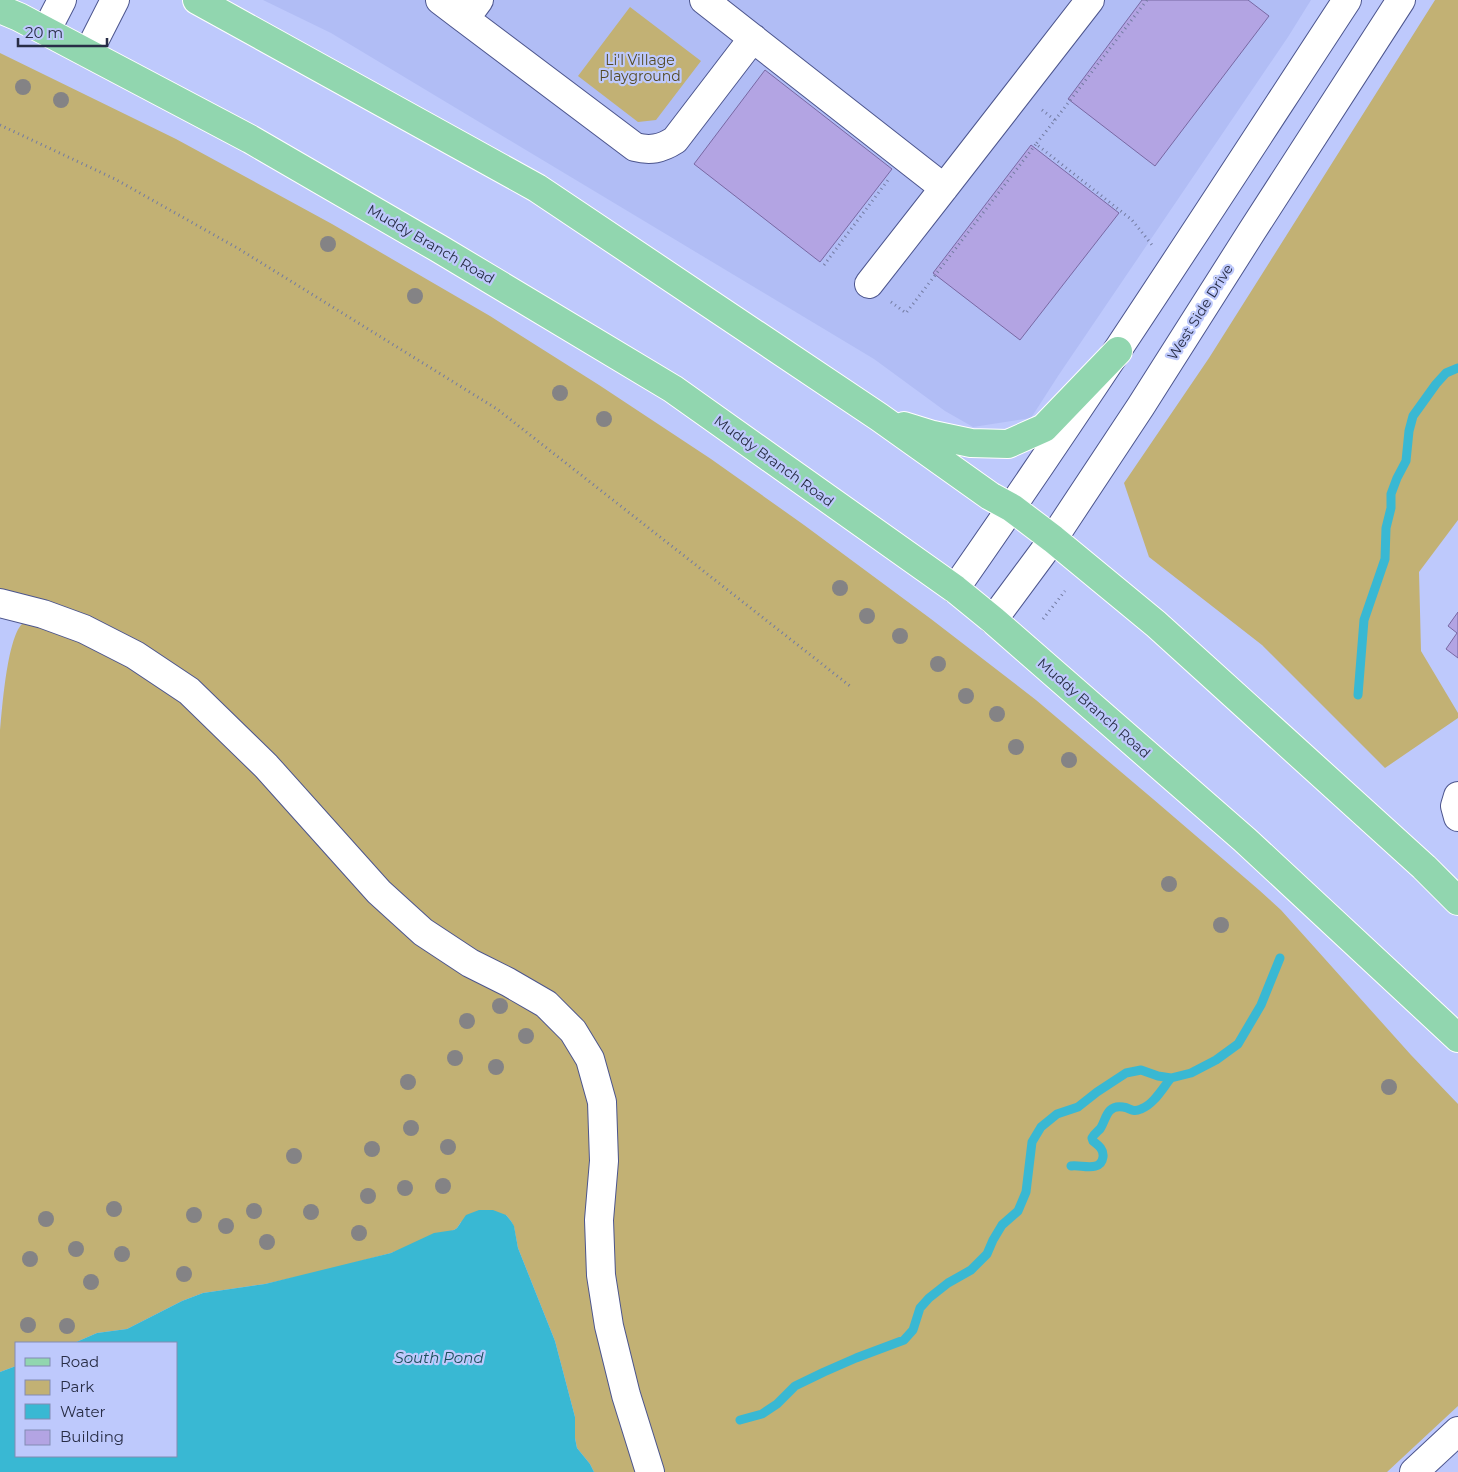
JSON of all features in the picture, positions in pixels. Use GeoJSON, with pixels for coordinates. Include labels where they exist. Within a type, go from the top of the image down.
{"type":"FeatureCollection","features":[{"type":"Feature","properties":{"kind":"main road"},"geometry":{"type":"LineString","coordinates":[[197,0],[537,188],[879,418],[990,496],[1012,508],[1053,539],[1156,624],[1424,867],[1458,901]]}},
{"type":"Feature","properties":{"kind":"main road","name":"Muddy Branch Road"},"geometry":{"type":"LineString","coordinates":[[0,9],[46,31],[250,139],[438,248],[673,389],[955,589],[993,620],[1245,840],[1458,1038]]}},
{"type":"Feature","properties":{"kind":"main road"},"geometry":{"type":"LineString","coordinates":[[879,418],[933,435],[971,443],[1008,444],[1044,428],[1118,351]]}},
{"type":"Feature","properties":{"kind":"street"},"geometry":{"type":"LineString","coordinates":[[46,31],[62,0]]}},
{"type":"Feature","properties":{"kind":"street"},"geometry":{"type":"LineString","coordinates":[[88,54],[115,0]]}},
{"type":"Feature","properties":{"kind":"street"},"geometry":{"type":"LineString","coordinates":[[440,0],[472,9],[634,147],[645,150],[655,150],[675,140],[753,38]]}},
{"type":"Feature","properties":{"kind":"street"},"geometry":{"type":"LineString","coordinates":[[704,0],[944,188]]}},
{"type":"Feature","properties":{"kind":"street"},"geometry":{"type":"LineString","coordinates":[[869,284],[1090,0]]}},
{"type":"Feature","properties":{"kind":"street"},"geometry":{"type":"LineString","coordinates":[[955,589],[1118,351],[1171,267],[1347,0]]}},
{"type":"Feature","properties":{"kind":"street","name":"West Side Drive"},"geometry":{"type":"LineString","coordinates":[[993,620],[1053,539],[1141,406],[1392,4]]}},
{"type":"Feature","properties":{"kind":"street"},"geometry":{"type":"LineString","coordinates":[[0,603],[43,614],[84,628],[135,656],[189,691],[266,766],[379,892],[423,932],[470,963],[546,1004],[573,1031],[590,1059],[602,1102],[604,1161],[600,1220],[601,1276],[609,1326],[626,1395],[650,1472]]}},
{"type":"Feature","properties":{"kind":"street"},"geometry":{"type":"LineString","coordinates":[[1458,796],[1455,806],[1458,817]]}},
{"type":"Feature","properties":{"kind":"street"},"geometry":{"type":"LineString","coordinates":[[1414,1472],[1458,1431]]}},
{"type":"Feature","properties":{"kind":"path"},"geometry":{"type":"LineString","coordinates":[[869,284],[906,313],[1147,0]]}},
{"type":"Feature","properties":{"kind":"path"},"geometry":{"type":"LineString","coordinates":[[1019,91],[1055,120]]}},
{"type":"Feature","properties":{"kind":"path"},"geometry":{"type":"LineString","coordinates":[[0,125],[115,179],[239,249],[497,410],[850,686]]}},
{"type":"Feature","properties":{"kind":"path"},"geometry":{"type":"LineString","coordinates":[[1036,144],[1132,220],[1156,249]]}},
{"type":"Feature","properties":{"kind":"path"},"geometry":{"type":"LineString","coordinates":[[824,265],[894,172]]}},
{"type":"Feature","properties":{"kind":"path"},"geometry":{"type":"LineString","coordinates":[[1043,619],[1065,591]]}},
{"type":"Feature","properties":{"kind":"shaded area"},"geometry":{"type":"Polygon","coordinates":[[[263,0],[1311,0],[1031,418],[973,427],[945,411],[874,359],[331,33],[263,0]]]}},
{"type":"Feature","properties":{"kind":"green space"},"geometry":{"type":"Polygon","coordinates":[[[1435,0],[1458,0],[1458,520],[1419,572],[1421,651],[1458,713],[1458,718],[1385,768],[1262,645],[1149,557],[1124,483],[1209,358],[1435,0]]]}},
{"type":"Feature","properties":{"kind":"green space","name":"Li'l Village Playground"},"geometry":{"type":"Polygon","coordinates":[[[630,7],[701,61],[656,120],[638,122],[578,76],[630,7]]]}},
{"type":"Feature","properties":{"kind":"green space"},"geometry":{"type":"Polygon","coordinates":[[[0,53],[176,139],[332,224],[490,316],[711,459],[931,619],[1036,700],[1281,910],[1411,1055],[1458,1104],[1458,1406],[1387,1472],[659,1472],[614,1300],[603,1068],[428,924],[204,694],[0,594],[0,53]]]}},
{"type":"Feature","properties":{"kind":"green space"},"geometry":{"type":"Polygon","coordinates":[[[32,620],[153,676],[296,809],[529,1001],[573,1047],[596,1132],[641,1472],[594,1472],[577,1448],[575,1417],[555,1341],[518,1248],[514,1227],[506,1215],[461,1222],[454,1230],[391,1253],[323,1271],[265,1284],[203,1293],[182,1301],[127,1329],[97,1333],[76,1342],[15,1342],[15,1366],[0,1372],[0,733],[9,659],[17,632],[25,622],[32,620]]]}},
{"type":"Feature","properties":{"kind":"water","name":"South Pond"},"geometry":{"type":"Polygon","coordinates":[[[479,1210],[493,1210],[506,1215],[514,1226],[518,1248],[555,1341],[575,1417],[577,1448],[594,1472],[0,1472],[0,1372],[15,1366],[15,1457],[178,1457],[178,1342],[76,1342],[97,1333],[127,1329],[182,1301],[203,1293],[265,1284],[391,1253],[434,1233],[454,1230],[466,1215],[479,1210]]]}},
{"type":"Feature","properties":{"kind":"building"},"geometry":{"type":"Polygon","coordinates":[[[1142,0],[1248,0],[1269,16],[1155,166],[1068,99],[1142,0]]]}},
{"type":"Feature","properties":{"kind":"building"},"geometry":{"type":"Polygon","coordinates":[[[765,70],[892,169],[820,262],[694,164],[765,70]]]}},
{"type":"Feature","properties":{"kind":"building"},"geometry":{"type":"Polygon","coordinates":[[[1031,145],[1119,213],[1020,340],[933,273],[1031,145]]]}},
{"type":"Feature","properties":{"kind":"building"},"geometry":{"type":"Polygon","coordinates":[[[1458,612],[1458,658],[1446,649],[1457,633],[1448,626],[1458,612]]]}},
{"type":"Feature","properties":{"kind":"waterway"},"geometry":{"type":"LineString","coordinates":[[1358,695],[1364,620],[1385,559],[1386,528],[1391,508],[1391,494],[1406,461],[1409,431],[1413,416],[1446,373],[1458,368]]}},
{"type":"Feature","properties":{"kind":"waterway"},"geometry":{"type":"LineString","coordinates":[[740,1420],[762,1414],[777,1404],[795,1386],[856,1358],[904,1340],[913,1330],[920,1308],[948,1283],[971,1270],[987,1254],[1002,1225],[1018,1211],[1026,1192],[1032,1142],[1041,1127],[1057,1114],[1078,1107],[1126,1073],[1141,1070],[1171,1078],[1191,1073],[1216,1060],[1238,1044],[1261,1005],[1280,958]]}},
{"type":"Feature","properties":{"kind":"waterway"},"geometry":{"type":"LineString","coordinates":[[1071,1166],[1090,1167],[1098,1165],[1103,1157],[1103,1152],[1092,1138],[1100,1129],[1107,1114],[1117,1107],[1136,1111],[1146,1107],[1158,1096],[1171,1078]]}}]}
